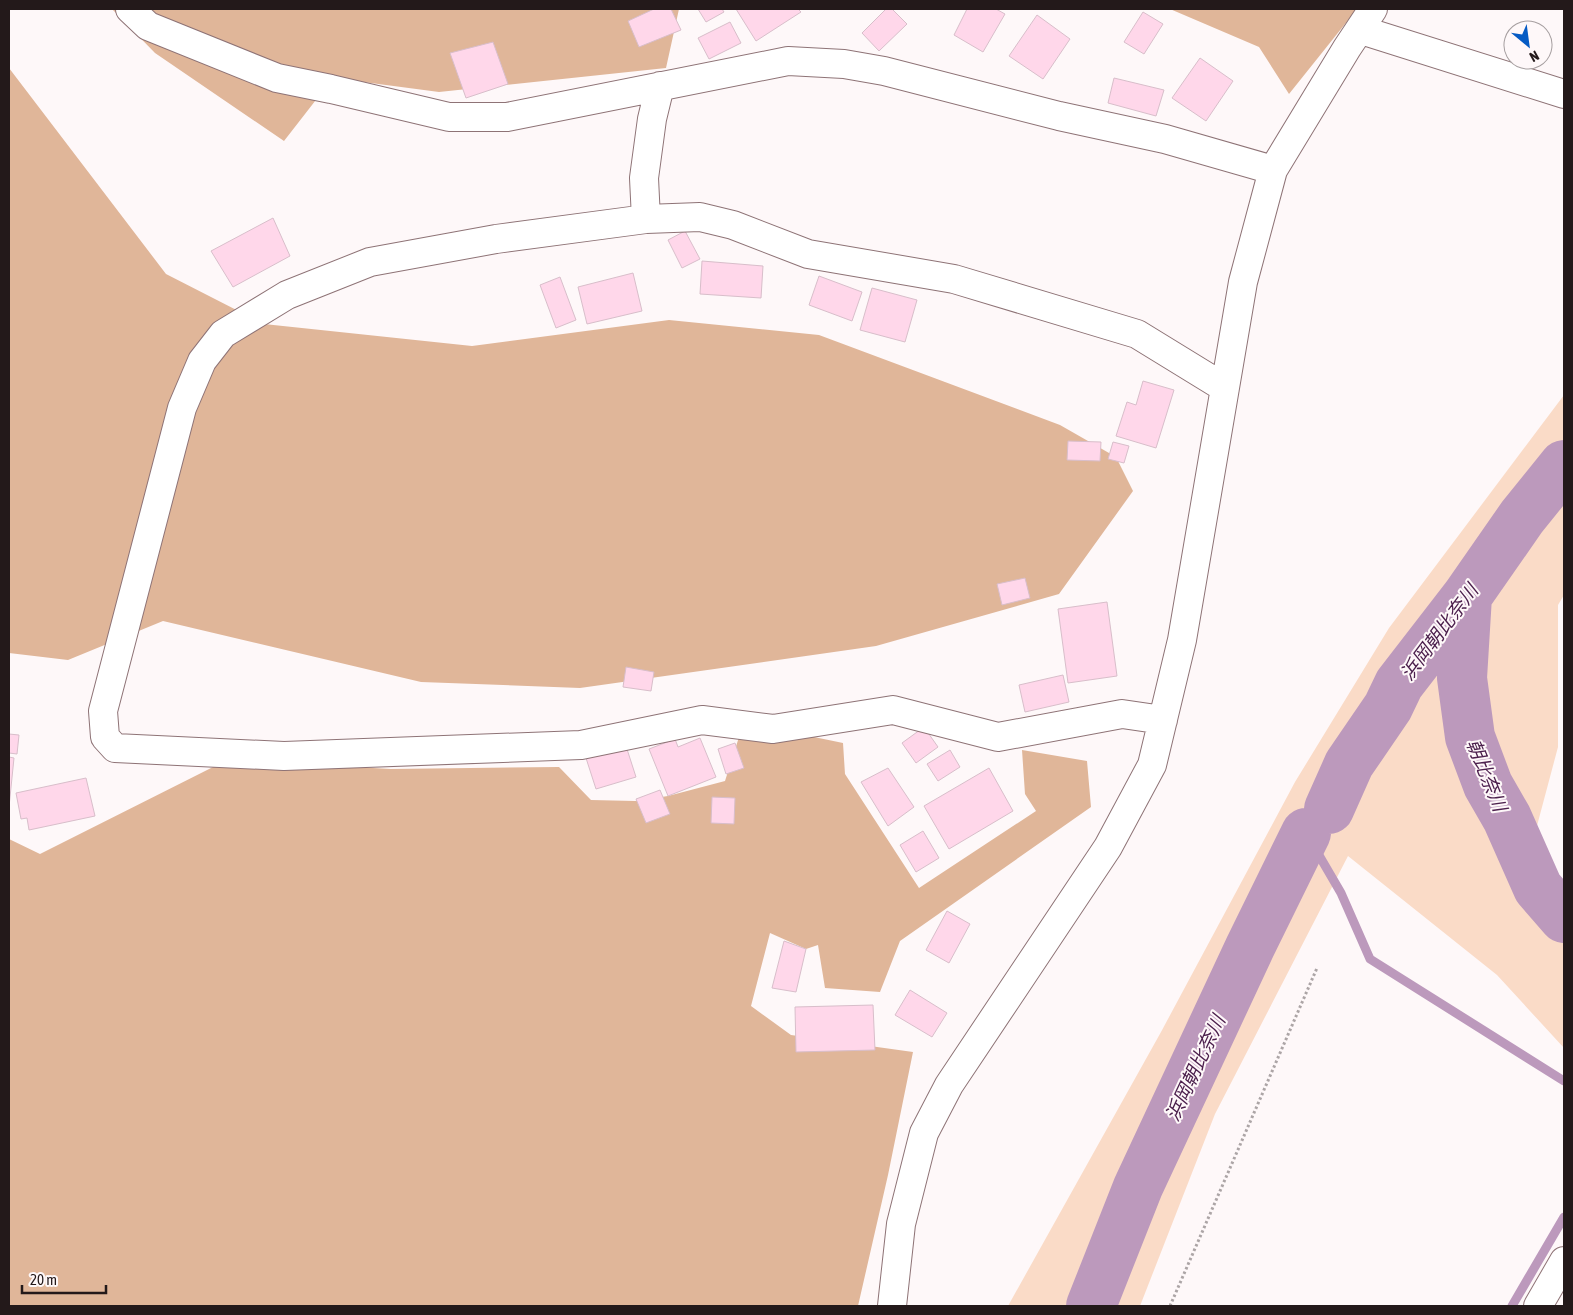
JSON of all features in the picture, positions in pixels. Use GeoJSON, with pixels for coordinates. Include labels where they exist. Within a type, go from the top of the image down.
{"type":"FeatureCollection","features":[{"type":"Feature","properties":{"kind":"street"},"geometry":{"type":"LineString","coordinates":[[130,9],[148,26],[277,78],[449,117],[507,117],[788,61],[844,64],[901,75],[1059,116],[1165,139],[1273,170]]}},
{"type":"Feature","properties":{"kind":"street"},"geometry":{"type":"LineString","coordinates":[[892,1306],[901,1224],[924,1133],[949,1085],[1108,847],[1152,765],[1182,640],[1244,282],[1273,170],[1347,48],[1367,19],[1564,94]]}},
{"type":"Feature","properties":{"kind":"street"},"geometry":{"type":"LineString","coordinates":[[646,219],[644,178],[652,119],[660,86]]}},
{"type":"Feature","properties":{"kind":"street"},"geometry":{"type":"LineString","coordinates":[[1163,720],[1122,714],[998,737],[894,710],[773,729],[702,720],[581,746],[284,756],[115,748],[105,737],[103,711],[182,408],[202,361],[223,334],[287,295],[370,262],[496,238],[646,219],[700,217],[733,225],[808,254],[954,279],[1137,334],[1225,388]]}},
{"type":"Feature","properties":{"kind":"street"},"geometry":{"type":"LineString","coordinates":[[1538,1306],[1564,1261]]}},
{"type":"Feature","properties":{"kind":"path"},"geometry":{"type":"LineString","coordinates":[[1170,1306],[1317,968]]}},
{"type":"Feature","properties":{"kind":"shaded area"},"geometry":{"type":"Polygon","coordinates":[[[112,9],[679,9],[666,68],[439,92],[333,78],[284,141],[155,53],[112,9]]]}},
{"type":"Feature","properties":{"kind":"shaded area"},"geometry":{"type":"Polygon","coordinates":[[[1170,9],[1357,9],[1289,94],[1259,47],[1170,9]]]}},
{"type":"Feature","properties":{"kind":"shaded area"},"geometry":{"type":"Polygon","coordinates":[[[9,68],[166,274],[264,324],[472,346],[669,320],[819,335],[1060,425],[1116,457],[1133,491],[1059,594],[876,646],[580,688],[421,682],[163,621],[68,660],[9,653],[9,68]]]}},
{"type":"Feature","properties":{"kind":"shaded area"},"geometry":{"type":"Polygon","coordinates":[[[1564,395],[1564,595],[1558,605],[1558,747],[1530,852],[1564,904],[1564,1048],[1497,975],[1348,856],[1215,1114],[1140,1306],[1008,1306],[1161,1032],[1295,782],[1389,628],[1564,395]]]}},
{"type":"Feature","properties":{"kind":"shaded area"},"geometry":{"type":"Polygon","coordinates":[[[739,737],[814,737],[843,743],[845,774],[919,888],[1036,811],[1025,794],[1022,750],[1087,761],[1091,807],[900,941],[880,992],[825,988],[818,945],[806,949],[770,933],[751,1006],[791,1035],[913,1052],[888,1175],[858,1306],[9,1306],[9,839],[40,854],[227,760],[391,769],[559,767],[591,800],[635,801],[668,796],[725,781],[739,737]]]}},
{"type":"Feature","properties":{"kind":"building"},"geometry":{"type":"Polygon","coordinates":[[[654,9],[671,9],[681,30],[639,47],[628,21],[654,9]]]}},
{"type":"Feature","properties":{"kind":"building"},"geometry":{"type":"Polygon","coordinates":[[[698,9],[722,9],[724,12],[706,22],[698,9]]]}},
{"type":"Feature","properties":{"kind":"building"},"geometry":{"type":"Polygon","coordinates":[[[736,9],[798,9],[801,12],[756,41],[736,9]]]}},
{"type":"Feature","properties":{"kind":"building"},"geometry":{"type":"Polygon","coordinates":[[[886,9],[892,9],[907,24],[879,51],[862,33],[886,9]]]}},
{"type":"Feature","properties":{"kind":"building"},"geometry":{"type":"Polygon","coordinates":[[[967,9],[996,9],[1005,14],[983,52],[954,35],[967,9]]]}},
{"type":"Feature","properties":{"kind":"building"},"geometry":{"type":"Polygon","coordinates":[[[1143,12],[1163,24],[1144,54],[1124,42],[1143,12]]]}},
{"type":"Feature","properties":{"kind":"building"},"geometry":{"type":"Polygon","coordinates":[[[1037,15],[1070,39],[1043,79],[1009,56],[1037,15]]]}},
{"type":"Feature","properties":{"kind":"building"},"geometry":{"type":"Polygon","coordinates":[[[730,22],[741,43],[709,59],[698,38],[730,22]]]}},
{"type":"Feature","properties":{"kind":"building"},"geometry":{"type":"Polygon","coordinates":[[[493,42],[508,84],[466,98],[450,53],[493,42]]]}},
{"type":"Feature","properties":{"kind":"building"},"geometry":{"type":"Polygon","coordinates":[[[1200,58],[1233,81],[1206,121],[1172,98],[1200,58]]]}},
{"type":"Feature","properties":{"kind":"building"},"geometry":{"type":"Polygon","coordinates":[[[1114,78],[1164,90],[1156,116],[1108,103],[1114,78]]]}},
{"type":"Feature","properties":{"kind":"building"},"geometry":{"type":"Polygon","coordinates":[[[273,218],[290,256],[233,287],[211,251],[273,218]]]}},
{"type":"Feature","properties":{"kind":"building"},"geometry":{"type":"Polygon","coordinates":[[[685,231],[700,259],[682,268],[668,240],[685,231]]]}},
{"type":"Feature","properties":{"kind":"building"},"geometry":{"type":"Polygon","coordinates":[[[702,261],[763,266],[761,298],[700,294],[702,261]]]}},
{"type":"Feature","properties":{"kind":"building"},"geometry":{"type":"Polygon","coordinates":[[[633,273],[642,311],[587,324],[578,287],[633,273]]]}},
{"type":"Feature","properties":{"kind":"building"},"geometry":{"type":"Polygon","coordinates":[[[819,276],[862,292],[852,321],[809,305],[819,276]]]}},
{"type":"Feature","properties":{"kind":"building"},"geometry":{"type":"Polygon","coordinates":[[[560,277],[576,320],[556,328],[540,285],[560,277]]]}},
{"type":"Feature","properties":{"kind":"building"},"geometry":{"type":"Polygon","coordinates":[[[872,288],[917,300],[905,342],[860,330],[872,288]]]}},
{"type":"Feature","properties":{"kind":"building"},"geometry":{"type":"Polygon","coordinates":[[[1143,381],[1174,390],[1156,448],[1116,436],[1127,402],[1136,405],[1143,381]]]}},
{"type":"Feature","properties":{"kind":"building"},"geometry":{"type":"Polygon","coordinates":[[[1068,441],[1101,442],[1100,461],[1067,460],[1068,441]]]}},
{"type":"Feature","properties":{"kind":"building"},"geometry":{"type":"Polygon","coordinates":[[[1113,442],[1129,446],[1124,463],[1108,459],[1113,442]]]}},
{"type":"Feature","properties":{"kind":"building"},"geometry":{"type":"Polygon","coordinates":[[[1025,578],[1030,598],[1002,605],[997,584],[1025,578]]]}},
{"type":"Feature","properties":{"kind":"building"},"geometry":{"type":"Polygon","coordinates":[[[1107,602],[1117,676],[1068,683],[1058,609],[1107,602]]]}},
{"type":"Feature","properties":{"kind":"building"},"geometry":{"type":"Polygon","coordinates":[[[626,667],[654,672],[651,691],[623,687],[626,667]]]}},
{"type":"Feature","properties":{"kind":"building"},"geometry":{"type":"Polygon","coordinates":[[[1063,675],[1069,702],[1025,712],[1019,685],[1063,675]]]}},
{"type":"Feature","properties":{"kind":"building"},"geometry":{"type":"Polygon","coordinates":[[[924,727],[938,747],[916,763],[902,743],[924,727]]]}},
{"type":"Feature","properties":{"kind":"building"},"geometry":{"type":"Polygon","coordinates":[[[9,734],[19,735],[17,754],[9,753],[9,734]]]}},
{"type":"Feature","properties":{"kind":"building"},"geometry":{"type":"Polygon","coordinates":[[[700,738],[716,777],[668,796],[649,749],[675,739],[678,747],[700,738]]]}},
{"type":"Feature","properties":{"kind":"building"},"geometry":{"type":"Polygon","coordinates":[[[735,743],[744,768],[726,774],[718,749],[735,743]]]}},
{"type":"Feature","properties":{"kind":"building"},"geometry":{"type":"Polygon","coordinates":[[[626,746],[636,777],[596,789],[586,758],[626,746]]]}},
{"type":"Feature","properties":{"kind":"building"},"geometry":{"type":"Polygon","coordinates":[[[950,750],[960,767],[938,781],[927,764],[950,750]]]}},
{"type":"Feature","properties":{"kind":"building"},"geometry":{"type":"Polygon","coordinates":[[[9,757],[14,758],[9,807],[9,757]]]}},
{"type":"Feature","properties":{"kind":"building"},"geometry":{"type":"Polygon","coordinates":[[[888,768],[914,807],[888,826],[861,782],[888,768]]]}},
{"type":"Feature","properties":{"kind":"building"},"geometry":{"type":"Polygon","coordinates":[[[989,768],[1013,811],[949,849],[924,806],[989,768]]]}},
{"type":"Feature","properties":{"kind":"building"},"geometry":{"type":"Polygon","coordinates":[[[86,778],[95,816],[29,830],[27,818],[21,819],[16,793],[86,778]]]}},
{"type":"Feature","properties":{"kind":"building"},"geometry":{"type":"Polygon","coordinates":[[[660,790],[670,814],[646,823],[636,799],[660,790]]]}},
{"type":"Feature","properties":{"kind":"building"},"geometry":{"type":"Polygon","coordinates":[[[712,797],[735,798],[734,824],[711,823],[712,797]]]}},
{"type":"Feature","properties":{"kind":"building"},"geometry":{"type":"Polygon","coordinates":[[[923,831],[939,858],[916,872],[900,845],[923,831]]]}},
{"type":"Feature","properties":{"kind":"building"},"geometry":{"type":"Polygon","coordinates":[[[947,911],[970,924],[949,963],[926,950],[947,911]]]}},
{"type":"Feature","properties":{"kind":"building"},"geometry":{"type":"Polygon","coordinates":[[[784,941],[806,949],[796,992],[772,988],[784,941]]]}},
{"type":"Feature","properties":{"kind":"building"},"geometry":{"type":"Polygon","coordinates":[[[910,990],[947,1013],[932,1037],[895,1015],[910,990]]]}},
{"type":"Feature","properties":{"kind":"building"},"geometry":{"type":"Polygon","coordinates":[[[873,1005],[875,1050],[796,1052],[795,1007],[873,1005]]]}},
{"type":"Feature","properties":{"kind":"waterway","name":"浜岡朝比奈川"},"geometry":{"type":"LineString","coordinates":[[1329,809],[1349,764],[1388,707],[1399,684],[1467,596],[1522,517],[1564,465]]}},
{"type":"Feature","properties":{"kind":"waterway","name":"朝比奈川"},"geometry":{"type":"LineString","coordinates":[[1467,596],[1462,678],[1470,737],[1488,785],[1507,818],[1538,888],[1564,918]]}},
{"type":"Feature","properties":{"kind":"waterway"},"geometry":{"type":"LineString","coordinates":[[1329,809],[1306,833],[1341,893],[1370,959],[1564,1081]]}},
{"type":"Feature","properties":{"kind":"waterway","name":"浜岡朝比奈川"},"geometry":{"type":"LineString","coordinates":[[1091,1306],[1138,1187],[1250,947],[1306,833]]}},
{"type":"Feature","properties":{"kind":"waterway"},"geometry":{"type":"LineString","coordinates":[[1512,1306],[1564,1217]]}}]}
